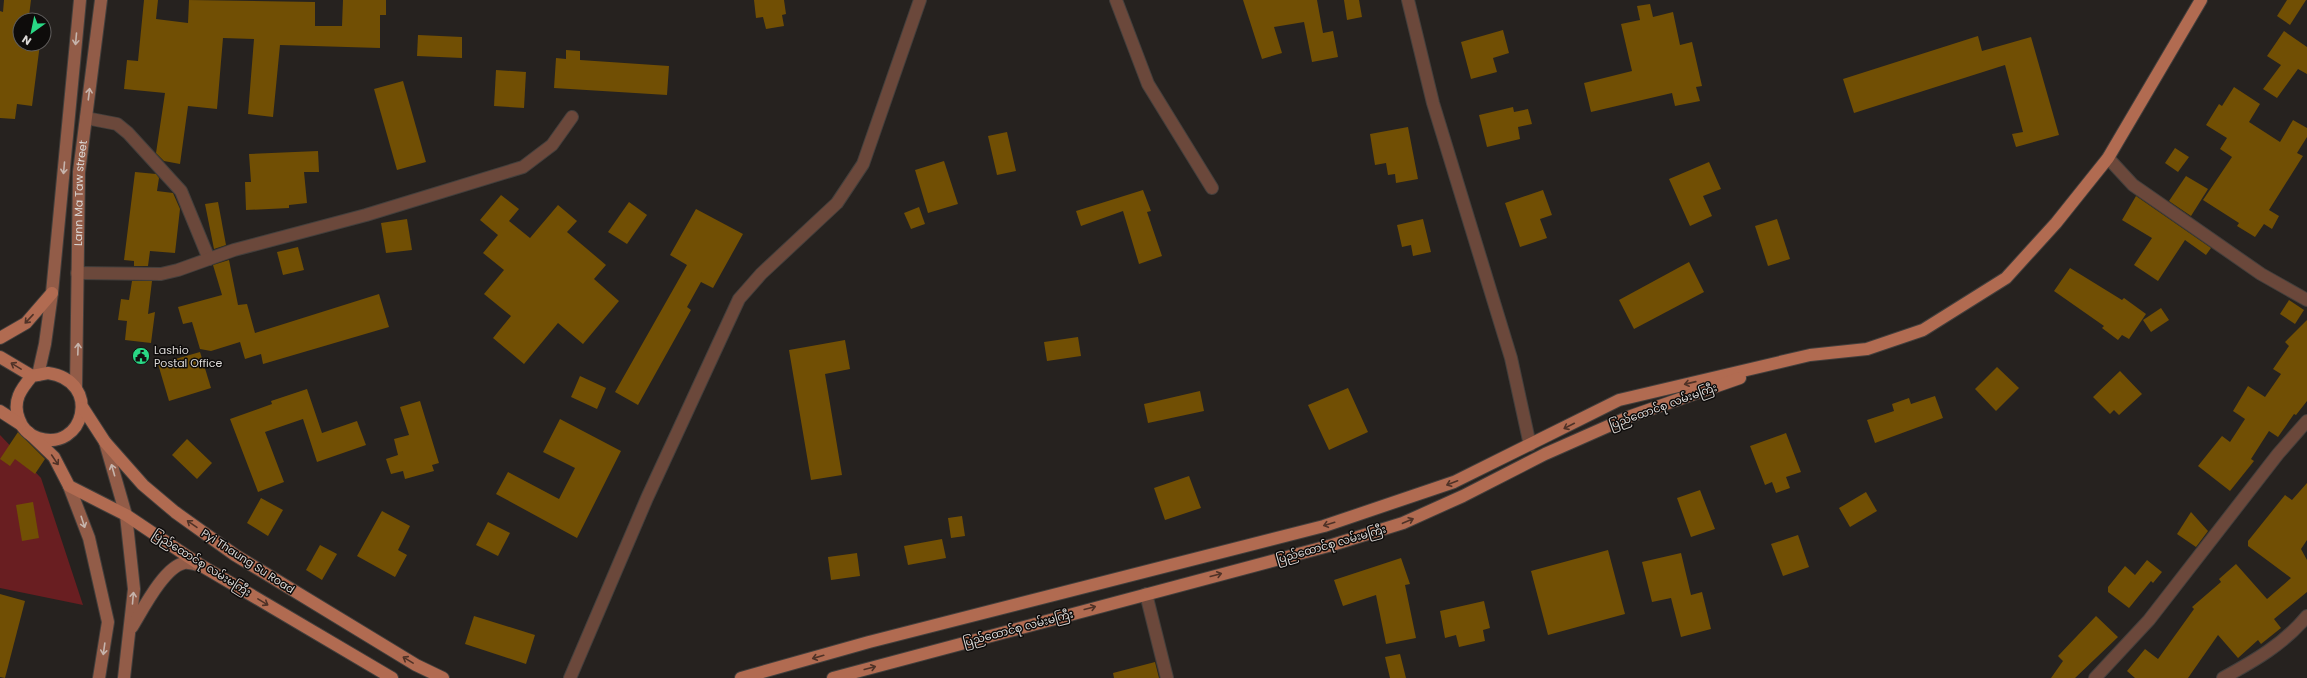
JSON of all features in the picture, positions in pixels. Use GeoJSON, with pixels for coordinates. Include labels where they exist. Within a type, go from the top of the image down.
{"type":"FeatureCollection","features":[{"type":"Feature","properties":{"kind":"main road","name":"Lann Ma Taw street"},"geometry":{"type":"LineString","coordinates":[[35,375],[45,344],[52,292],[80,0]]}},
{"type":"Feature","properties":{"kind":"main road","name":"Lann Ma Taw street"},"geometry":{"type":"LineString","coordinates":[[76,388],[79,172],[101,0]]}},
{"type":"Feature","properties":{"kind":"main road"},"geometry":{"type":"LineString","coordinates":[[741,678],[869,642],[1324,526],[1454,482],[1619,400],[1810,355],[1867,349],[1923,330],[2006,278],[2056,223],[2108,158],[2201,0]]}},
{"type":"Feature","properties":{"kind":"main road"},"geometry":{"type":"LineString","coordinates":[[0,338],[26,323],[52,292]]}},
{"type":"Feature","properties":{"kind":"main road","name":"ပြည်ထောင်စု လမ်းမကြီး"},"geometry":{"type":"LineString","coordinates":[[832,678],[849,676],[1146,594],[1332,545],[1403,523],[1463,496],[1545,454],[1631,416],[1810,355]]}},
{"type":"Feature","properties":{"kind":"main road"},"geometry":{"type":"LineString","coordinates":[[0,357],[35,375],[59,375],[76,388],[81,397],[82,408],[80,419],[75,428],[66,436],[56,440],[44,440],[0,411]]}},
{"type":"Feature","properties":{"kind":"main road"},"geometry":{"type":"LineString","coordinates":[[35,375],[20,390],[16,401],[16,413],[24,428],[54,457],[69,486],[89,538],[108,622],[99,678]]}},
{"type":"Feature","properties":{"kind":"main road","name":"Pyi Thaung Su Road"},"geometry":{"type":"LineString","coordinates":[[82,408],[105,442],[142,485],[175,512],[235,555],[416,665],[443,678]]}},
{"type":"Feature","properties":{"kind":"main road"},"geometry":{"type":"LineString","coordinates":[[105,442],[126,515],[134,589],[131,630],[124,678]]}},
{"type":"Feature","properties":{"kind":"main road","name":"ပြည်ထောင်စု လမ်းမကြီး"},"geometry":{"type":"LineString","coordinates":[[69,486],[126,515],[202,566],[392,678]]}},
{"type":"Feature","properties":{"kind":"main road"},"geometry":{"type":"LineString","coordinates":[[131,630],[157,587],[171,570],[184,563],[202,566]]}},
{"type":"Feature","properties":{"kind":"street"},"geometry":{"type":"LineString","coordinates":[[570,678],[647,498],[739,299],[761,274],[838,203],[863,164],[920,0]]}},
{"type":"Feature","properties":{"kind":"street"},"geometry":{"type":"LineString","coordinates":[[1116,0],[1128,28],[1148,84],[1212,188]]}},
{"type":"Feature","properties":{"kind":"street"},"geometry":{"type":"LineString","coordinates":[[1408,0],[1433,102],[1511,358],[1530,445]]}},
{"type":"Feature","properties":{"kind":"street"},"geometry":{"type":"LineString","coordinates":[[77,273],[161,274],[234,250],[366,215],[523,166],[552,145],[572,117]]}},
{"type":"Feature","properties":{"kind":"street"},"geometry":{"type":"LineString","coordinates":[[86,118],[117,124],[128,133],[181,190],[209,259]]}},
{"type":"Feature","properties":{"kind":"street"},"geometry":{"type":"LineString","coordinates":[[2108,158],[2133,185],[2261,274],[2307,300]]}},
{"type":"Feature","properties":{"kind":"street"},"geometry":{"type":"LineString","coordinates":[[2095,678],[2149,620],[2278,454],[2307,421]]}},
{"type":"Feature","properties":{"kind":"street"},"geometry":{"type":"LineString","coordinates":[[1146,594],[1167,678]]}},
{"type":"Feature","properties":{"kind":"street"},"geometry":{"type":"LineString","coordinates":[[2223,678],[2258,659],[2292,634],[2307,616]]}},
{"type":"Feature","properties":{"kind":"shaded area"},"geometry":{"type":"Polygon","coordinates":[[[0,435],[41,478],[83,605],[0,588],[0,435]]]}},
{"type":"Feature","properties":{"kind":"building"},"geometry":{"type":"Polygon","coordinates":[[[4,0],[31,0],[30,12],[12,12],[12,52],[39,52],[32,106],[17,104],[15,119],[0,118],[0,11],[3,12],[4,0]]]}},
{"type":"Feature","properties":{"kind":"building"},"geometry":{"type":"Polygon","coordinates":[[[144,0],[158,0],[156,19],[188,23],[189,0],[315,2],[315,26],[342,26],[343,0],[386,0],[386,15],[380,15],[380,48],[280,45],[273,117],[248,114],[254,39],[223,38],[217,109],[188,106],[180,164],[164,161],[156,153],[165,93],[124,89],[127,60],[138,61],[144,0]]]}},
{"type":"Feature","properties":{"kind":"building"},"geometry":{"type":"Polygon","coordinates":[[[754,0],[784,0],[786,14],[782,15],[784,26],[766,29],[763,17],[756,18],[754,0]]]}},
{"type":"Feature","properties":{"kind":"building"},"geometry":{"type":"Polygon","coordinates":[[[1243,0],[1317,0],[1323,33],[1333,31],[1338,57],[1312,62],[1304,22],[1274,27],[1282,53],[1262,59],[1243,0]]]}},
{"type":"Feature","properties":{"kind":"building"},"geometry":{"type":"Polygon","coordinates":[[[1344,0],[1359,0],[1362,17],[1347,20],[1344,0]]]}},
{"type":"Feature","properties":{"kind":"building"},"geometry":{"type":"Polygon","coordinates":[[[2287,0],[2306,0],[2290,25],[2277,16],[2287,0]]]}},
{"type":"Feature","properties":{"kind":"building"},"geometry":{"type":"Polygon","coordinates":[[[1650,4],[1653,17],[1673,12],[1680,45],[1692,42],[1702,86],[1696,87],[1700,101],[1675,106],[1672,93],[1591,112],[1584,83],[1632,71],[1621,24],[1640,20],[1637,6],[1650,4]]]}},
{"type":"Feature","properties":{"kind":"building"},"geometry":{"type":"Polygon","coordinates":[[[1503,30],[1509,53],[1493,58],[1497,72],[1471,79],[1461,42],[1503,30]]]}},
{"type":"Feature","properties":{"kind":"building"},"geometry":{"type":"Polygon","coordinates":[[[2284,31],[2307,47],[2307,74],[2298,69],[2277,98],[2263,89],[2281,65],[2267,56],[2284,31]]]}},
{"type":"Feature","properties":{"kind":"building"},"geometry":{"type":"Polygon","coordinates":[[[418,35],[462,37],[462,58],[417,56],[418,35]]]}},
{"type":"Feature","properties":{"kind":"building"},"geometry":{"type":"Polygon","coordinates":[[[1978,36],[1982,51],[2031,37],[2059,135],[2016,147],[2012,134],[2023,132],[2005,65],[1854,113],[1843,79],[1978,36]]]}},
{"type":"Feature","properties":{"kind":"building"},"geometry":{"type":"Polygon","coordinates":[[[566,50],[580,51],[580,60],[669,66],[667,95],[554,88],[556,58],[566,59],[566,50]]]}},
{"type":"Feature","properties":{"kind":"building"},"geometry":{"type":"Polygon","coordinates":[[[496,70],[526,72],[524,108],[494,106],[496,70]]]}},
{"type":"Feature","properties":{"kind":"building"},"geometry":{"type":"Polygon","coordinates":[[[403,81],[426,162],[397,170],[374,89],[403,81]]]}},
{"type":"Feature","properties":{"kind":"building"},"geometry":{"type":"Polygon","coordinates":[[[2234,87],[2260,104],[2249,122],[2280,142],[2293,120],[2307,128],[2307,137],[2297,153],[2303,156],[2269,210],[2279,216],[2272,229],[2264,224],[2255,237],[2237,226],[2239,223],[2203,200],[2232,157],[2220,149],[2227,138],[2206,125],[2219,104],[2222,106],[2234,87]]]}},
{"type":"Feature","properties":{"kind":"building"},"geometry":{"type":"Polygon","coordinates":[[[1513,107],[1514,112],[1528,109],[1532,124],[1518,127],[1520,139],[1487,147],[1479,115],[1513,107]]]}},
{"type":"Feature","properties":{"kind":"building"},"geometry":{"type":"Polygon","coordinates":[[[1408,127],[1418,179],[1396,183],[1395,174],[1388,175],[1386,163],[1375,165],[1370,134],[1408,127]]]}},
{"type":"Feature","properties":{"kind":"building"},"geometry":{"type":"Polygon","coordinates":[[[1007,132],[1016,171],[997,175],[988,136],[1007,132]]]}},
{"type":"Feature","properties":{"kind":"building"},"geometry":{"type":"Polygon","coordinates":[[[2175,148],[2189,157],[2178,172],[2165,163],[2175,148]]]}},
{"type":"Feature","properties":{"kind":"building"},"geometry":{"type":"Polygon","coordinates":[[[318,151],[319,172],[304,172],[307,203],[289,205],[289,208],[246,210],[245,182],[251,182],[249,154],[318,151]]]}},
{"type":"Feature","properties":{"kind":"building"},"geometry":{"type":"Polygon","coordinates":[[[944,161],[958,204],[928,213],[915,170],[944,161]]]}},
{"type":"Feature","properties":{"kind":"building"},"geometry":{"type":"Polygon","coordinates":[[[1709,162],[1721,189],[1703,196],[1712,216],[1690,226],[1669,179],[1709,162]]]}},
{"type":"Feature","properties":{"kind":"building"},"geometry":{"type":"Polygon","coordinates":[[[135,172],[156,174],[159,178],[157,191],[173,193],[180,209],[175,253],[150,251],[148,266],[134,266],[134,261],[124,260],[135,172]]]}},
{"type":"Feature","properties":{"kind":"building"},"geometry":{"type":"Polygon","coordinates":[[[2186,176],[2208,189],[2191,216],[2169,201],[2186,176]]]}},
{"type":"Feature","properties":{"kind":"building"},"geometry":{"type":"Polygon","coordinates":[[[1143,190],[1151,211],[1147,212],[1162,256],[1139,264],[1123,211],[1081,226],[1076,211],[1143,190]]]}},
{"type":"Feature","properties":{"kind":"building"},"geometry":{"type":"Polygon","coordinates":[[[1543,190],[1552,215],[1540,219],[1547,238],[1520,247],[1505,203],[1543,190]]]}},
{"type":"Feature","properties":{"kind":"building"},"geometry":{"type":"Polygon","coordinates":[[[501,195],[519,209],[509,221],[530,238],[558,205],[577,221],[567,232],[606,265],[594,279],[619,301],[583,344],[558,323],[524,364],[493,338],[511,316],[484,294],[504,270],[483,253],[498,235],[480,220],[501,195]]]}},
{"type":"Feature","properties":{"kind":"building"},"geometry":{"type":"Polygon","coordinates":[[[2136,196],[2211,248],[2206,255],[2185,240],[2158,281],[2134,265],[2152,238],[2122,220],[2136,196]]]}},
{"type":"Feature","properties":{"kind":"building"},"geometry":{"type":"Polygon","coordinates":[[[218,202],[226,245],[214,249],[205,204],[218,202]]]}},
{"type":"Feature","properties":{"kind":"building"},"geometry":{"type":"Polygon","coordinates":[[[629,202],[647,215],[627,244],[608,232],[629,202]]]}},
{"type":"Feature","properties":{"kind":"building"},"geometry":{"type":"Polygon","coordinates":[[[919,207],[925,224],[911,229],[904,213],[919,207]]]}},
{"type":"Feature","properties":{"kind":"building"},"geometry":{"type":"Polygon","coordinates":[[[696,209],[743,234],[713,288],[701,282],[687,307],[691,310],[638,405],[615,392],[687,265],[670,255],[696,209]]]}},
{"type":"Feature","properties":{"kind":"building"},"geometry":{"type":"Polygon","coordinates":[[[407,219],[412,250],[386,253],[381,223],[407,219]]]}},
{"type":"Feature","properties":{"kind":"building"},"geometry":{"type":"Polygon","coordinates":[[[1423,219],[1431,252],[1413,256],[1411,245],[1402,247],[1397,225],[1423,219]]]}},
{"type":"Feature","properties":{"kind":"building"},"geometry":{"type":"Polygon","coordinates":[[[1777,219],[1790,259],[1768,266],[1755,226],[1777,219]]]}},
{"type":"Feature","properties":{"kind":"building"},"geometry":{"type":"Polygon","coordinates":[[[298,247],[304,270],[283,275],[277,252],[298,247]]]}},
{"type":"Feature","properties":{"kind":"building"},"geometry":{"type":"Polygon","coordinates":[[[229,260],[238,305],[247,304],[255,333],[379,294],[389,327],[263,364],[261,354],[245,359],[240,342],[211,351],[200,349],[192,322],[183,324],[178,307],[222,295],[213,265],[229,260]]]}},
{"type":"Feature","properties":{"kind":"building"},"geometry":{"type":"Polygon","coordinates":[[[1689,262],[1704,292],[1634,329],[1619,300],[1689,262]]]}},
{"type":"Feature","properties":{"kind":"building"},"geometry":{"type":"Polygon","coordinates":[[[2070,268],[2122,300],[2124,298],[2146,314],[2129,339],[2122,335],[2118,340],[2102,328],[2104,326],[2054,291],[2070,268]]]}},
{"type":"Feature","properties":{"kind":"building"},"geometry":{"type":"Polygon","coordinates":[[[132,281],[152,281],[148,314],[155,312],[151,343],[125,340],[127,321],[118,320],[121,299],[129,300],[132,281]]]}},
{"type":"Feature","properties":{"kind":"building"},"geometry":{"type":"Polygon","coordinates":[[[2289,300],[2304,310],[2295,324],[2280,314],[2289,300]]]}},
{"type":"Feature","properties":{"kind":"building"},"geometry":{"type":"Polygon","coordinates":[[[2161,308],[2169,320],[2151,332],[2143,320],[2161,308]]]}},
{"type":"Feature","properties":{"kind":"building"},"geometry":{"type":"Polygon","coordinates":[[[2307,320],[2307,401],[2296,415],[2294,414],[2278,437],[2269,431],[2251,459],[2254,461],[2230,491],[2198,466],[2222,436],[2230,442],[2245,419],[2233,411],[2248,386],[2265,397],[2281,374],[2273,369],[2289,346],[2285,342],[2307,320]]]}},
{"type":"Feature","properties":{"kind":"building"},"geometry":{"type":"Polygon","coordinates":[[[1078,337],[1081,356],[1047,361],[1044,342],[1078,337]]]}},
{"type":"Feature","properties":{"kind":"building"},"geometry":{"type":"Polygon","coordinates":[[[845,340],[850,369],[825,374],[842,475],[811,480],[789,350],[845,340]]]}},
{"type":"Feature","properties":{"kind":"building"},"geometry":{"type":"Polygon","coordinates":[[[200,352],[211,388],[169,401],[158,364],[200,352]]]}},
{"type":"Feature","properties":{"kind":"building"},"geometry":{"type":"Polygon","coordinates":[[[1997,367],[2019,388],[1996,411],[1975,389],[1997,367]]]}},
{"type":"Feature","properties":{"kind":"building"},"geometry":{"type":"Polygon","coordinates":[[[2120,371],[2142,394],[2119,415],[2114,410],[2110,414],[2093,397],[2120,371]]]}},
{"type":"Feature","properties":{"kind":"building"},"geometry":{"type":"Polygon","coordinates":[[[580,376],[606,388],[597,409],[571,397],[580,376]]]}},
{"type":"Feature","properties":{"kind":"building"},"geometry":{"type":"Polygon","coordinates":[[[1348,388],[1368,432],[1329,450],[1308,405],[1348,388]]]}},
{"type":"Feature","properties":{"kind":"building"},"geometry":{"type":"Polygon","coordinates":[[[307,389],[322,433],[357,421],[366,445],[317,462],[303,419],[265,432],[284,482],[258,492],[230,419],[272,404],[271,401],[307,389]]]}},
{"type":"Feature","properties":{"kind":"building"},"geometry":{"type":"Polygon","coordinates":[[[1200,391],[1204,411],[1148,423],[1144,404],[1200,391]]]}},
{"type":"Feature","properties":{"kind":"building"},"geometry":{"type":"Polygon","coordinates":[[[1935,396],[1943,418],[1875,443],[1867,420],[1894,411],[1892,404],[1909,398],[1911,404],[1935,396]]]}},
{"type":"Feature","properties":{"kind":"building"},"geometry":{"type":"Polygon","coordinates":[[[420,401],[439,463],[432,465],[434,471],[405,479],[403,471],[391,474],[386,459],[398,455],[394,439],[409,435],[400,407],[420,401]]]}},
{"type":"Feature","properties":{"kind":"building"},"geometry":{"type":"Polygon","coordinates":[[[560,419],[621,451],[577,538],[496,494],[508,472],[559,499],[575,468],[543,452],[560,419]]]}},
{"type":"Feature","properties":{"kind":"building"},"geometry":{"type":"Polygon","coordinates":[[[18,432],[45,459],[35,474],[15,459],[10,466],[0,459],[18,432]]]}},
{"type":"Feature","properties":{"kind":"building"},"geometry":{"type":"Polygon","coordinates":[[[1786,433],[1801,472],[1786,477],[1790,488],[1776,493],[1772,482],[1765,485],[1750,446],[1786,433]]]}},
{"type":"Feature","properties":{"kind":"building"},"geometry":{"type":"Polygon","coordinates":[[[187,439],[212,463],[197,479],[172,455],[187,439]]]}},
{"type":"Feature","properties":{"kind":"building"},"geometry":{"type":"Polygon","coordinates":[[[1189,476],[1201,508],[1165,520],[1154,488],[1189,476]]]}},
{"type":"Feature","properties":{"kind":"building"},"geometry":{"type":"Polygon","coordinates":[[[2307,483],[2307,540],[2301,549],[2307,560],[2307,592],[2274,619],[2281,628],[2261,644],[2258,640],[2238,658],[2218,635],[2188,678],[2135,678],[2127,671],[2145,649],[2158,659],[2194,609],[2192,607],[2221,582],[2219,579],[2236,564],[2267,599],[2291,578],[2248,546],[2248,541],[2285,495],[2292,500],[2307,483]]]}},
{"type":"Feature","properties":{"kind":"building"},"geometry":{"type":"Polygon","coordinates":[[[1700,490],[1715,529],[1691,537],[1677,498],[1700,490]]]}},
{"type":"Feature","properties":{"kind":"building"},"geometry":{"type":"Polygon","coordinates":[[[1866,492],[1877,511],[1850,527],[1839,508],[1866,492]]]}},
{"type":"Feature","properties":{"kind":"building"},"geometry":{"type":"Polygon","coordinates":[[[261,498],[283,510],[268,536],[247,523],[261,498]]]}},
{"type":"Feature","properties":{"kind":"building"},"geometry":{"type":"Polygon","coordinates":[[[33,502],[39,538],[22,541],[16,505],[33,502]]]}},
{"type":"Feature","properties":{"kind":"building"},"geometry":{"type":"Polygon","coordinates":[[[382,511],[410,526],[398,550],[407,555],[395,577],[357,556],[382,511]]]}},
{"type":"Feature","properties":{"kind":"building"},"geometry":{"type":"Polygon","coordinates":[[[2191,512],[2208,531],[2196,547],[2177,534],[2191,512]]]}},
{"type":"Feature","properties":{"kind":"building"},"geometry":{"type":"Polygon","coordinates":[[[962,516],[965,536],[951,538],[948,518],[962,516]]]}},
{"type":"Feature","properties":{"kind":"building"},"geometry":{"type":"Polygon","coordinates":[[[488,522],[510,533],[498,556],[476,545],[488,522]]]}},
{"type":"Feature","properties":{"kind":"building"},"geometry":{"type":"Polygon","coordinates":[[[1798,535],[1809,567],[1783,576],[1771,544],[1798,535]]]}},
{"type":"Feature","properties":{"kind":"building"},"geometry":{"type":"Polygon","coordinates":[[[942,539],[946,558],[908,565],[904,546],[942,539]]]}},
{"type":"Feature","properties":{"kind":"building"},"geometry":{"type":"Polygon","coordinates":[[[320,545],[337,554],[322,580],[306,570],[320,545]]]}},
{"type":"Feature","properties":{"kind":"building"},"geometry":{"type":"Polygon","coordinates":[[[1608,550],[1625,614],[1548,635],[1531,571],[1608,550]]]}},
{"type":"Feature","properties":{"kind":"building"},"geometry":{"type":"Polygon","coordinates":[[[857,553],[860,576],[831,580],[828,557],[857,553]]]}},
{"type":"Feature","properties":{"kind":"building"},"geometry":{"type":"Polygon","coordinates":[[[1681,553],[1691,595],[1702,592],[1711,629],[1681,637],[1671,598],[1652,602],[1642,562],[1681,553]]]}},
{"type":"Feature","properties":{"kind":"building"},"geometry":{"type":"Polygon","coordinates":[[[1401,558],[1410,584],[1405,585],[1416,638],[1386,644],[1376,595],[1343,606],[1334,580],[1401,558]]]}},
{"type":"Feature","properties":{"kind":"building"},"geometry":{"type":"Polygon","coordinates":[[[2147,560],[2162,572],[2153,583],[2151,581],[2129,608],[2108,592],[2108,587],[2125,566],[2135,575],[2147,560]]]}},
{"type":"Feature","properties":{"kind":"building"},"geometry":{"type":"Polygon","coordinates":[[[0,594],[25,601],[5,678],[0,677],[0,594]]]}},
{"type":"Feature","properties":{"kind":"building"},"geometry":{"type":"Polygon","coordinates":[[[1484,601],[1490,628],[1483,630],[1485,641],[1459,647],[1456,635],[1445,638],[1440,611],[1484,601]]]}},
{"type":"Feature","properties":{"kind":"building"},"geometry":{"type":"Polygon","coordinates":[[[474,616],[535,635],[526,664],[465,644],[474,616]]]}},
{"type":"Feature","properties":{"kind":"building"},"geometry":{"type":"Polygon","coordinates":[[[2096,616],[2118,637],[2075,678],[2051,678],[2063,661],[2058,656],[2096,616]]]}},
{"type":"Feature","properties":{"kind":"building"},"geometry":{"type":"Polygon","coordinates":[[[1400,654],[1406,678],[1390,678],[1385,657],[1400,654]]]}},
{"type":"Feature","properties":{"kind":"building"},"geometry":{"type":"Polygon","coordinates":[[[1155,662],[1159,678],[1114,678],[1113,673],[1155,662]]]}},
{"type":"Feature","properties":{"kind":"place","name":"Lashio Postal Office"},"geometry":{"type":"Point","coordinates":[141,356]}}]}
